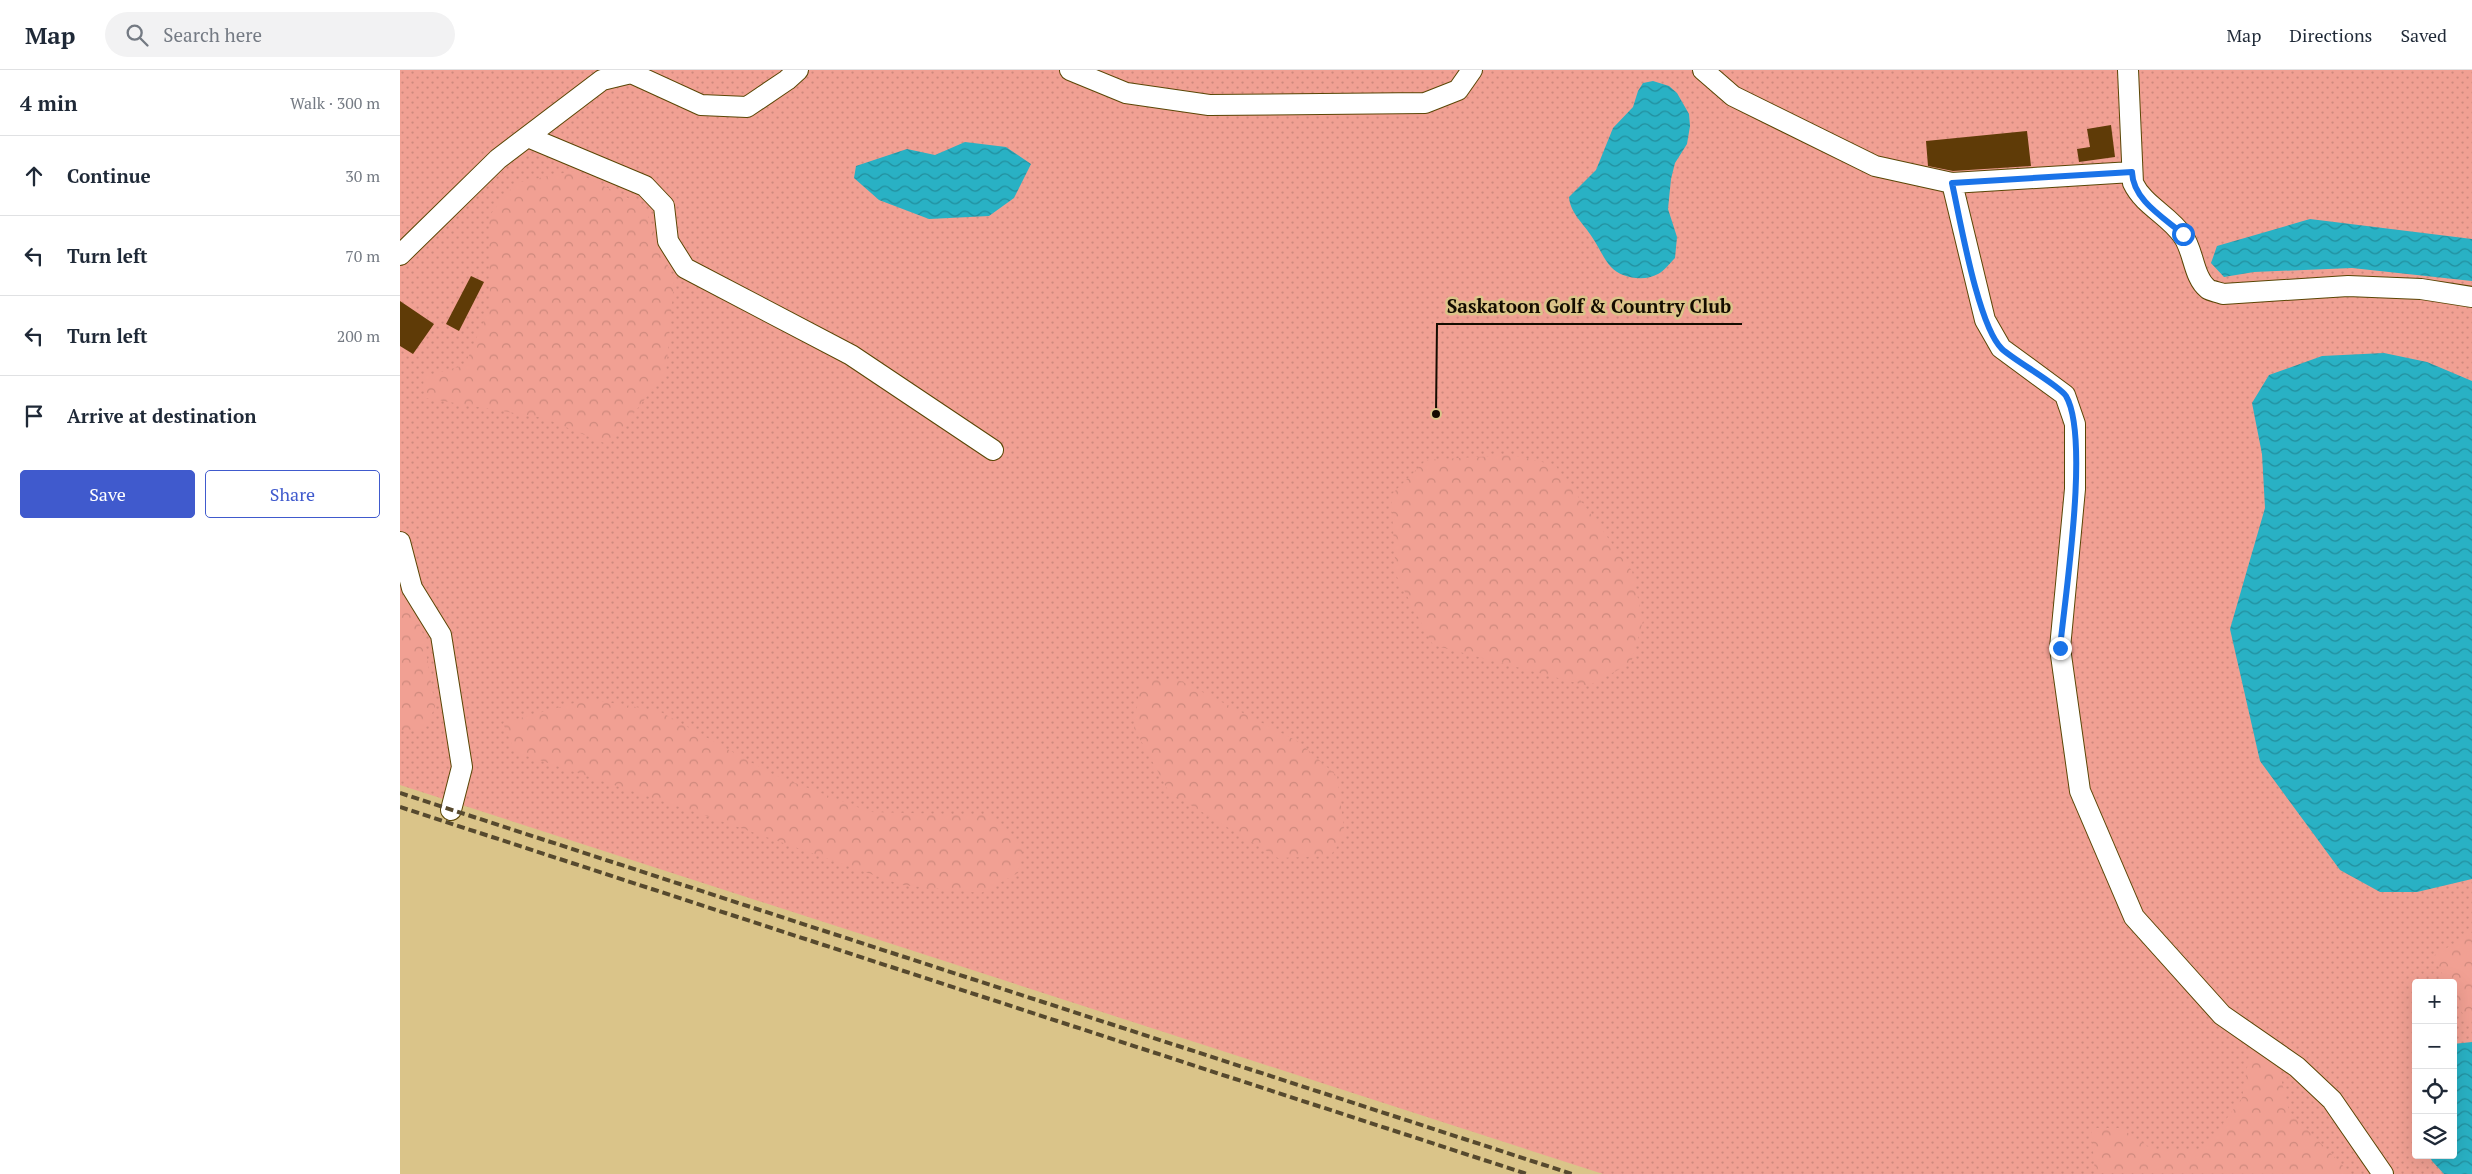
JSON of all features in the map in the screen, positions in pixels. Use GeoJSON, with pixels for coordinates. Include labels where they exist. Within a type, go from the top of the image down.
{"type":"FeatureCollection","features":[{"type":"Feature","properties":{"kind":"lane"},"geometry":{"type":"LineString","coordinates":[[400,255],[498,159],[602,80],[631,72],[701,105],[747,108],[788,80],[798,70]]}},
{"type":"Feature","properties":{"kind":"lane"},"geometry":{"type":"LineString","coordinates":[[1070,70],[1126,92],[1219,105],[1425,103],[1458,90],[1472,70]]}},
{"type":"Feature","properties":{"kind":"lane"},"geometry":{"type":"LineString","coordinates":[[1703,70],[1733,96],[1875,166],[1952,183],[2132,172]]}},
{"type":"Feature","properties":{"kind":"lane"},"geometry":{"type":"LineString","coordinates":[[2128,70],[2132,183],[2139,196],[2183,234],[2191,250],[2200,278],[2208,289],[2223,294],[2348,286],[2421,289],[2472,297]]}},
{"type":"Feature","properties":{"kind":"lane"},"geometry":{"type":"LineString","coordinates":[[528,137],[645,186],[664,206],[668,241],[685,268],[851,355],[993,450]]}},
{"type":"Feature","properties":{"kind":"lane"},"geometry":{"type":"LineString","coordinates":[[1952,183],[1985,320],[2001,348],[2066,395],[2075,424],[2075,489],[2060,648],[2080,791],[2134,917],[2222,1015],[2297,1067],[2332,1100],[2383,1174]]}},
{"type":"Feature","properties":{"kind":"lane"},"geometry":{"type":"LineString","coordinates":[[400,542],[412,588],[441,635],[462,767],[451,810]]}},
{"type":"Feature","properties":{"kind":"green space"},"geometry":{"type":"Polygon","coordinates":[[[400,70],[2472,70],[2472,1174],[1603,1174],[400,785],[400,70]]]}},
{"type":"Feature","properties":{"kind":"green space"},"geometry":{"type":"Polygon","coordinates":[[[573,171],[644,206],[674,281],[666,372],[609,445],[544,418],[425,398],[423,377],[465,365],[490,306],[489,216],[516,183],[573,171]]]}},
{"type":"Feature","properties":{"kind":"green space"},"geometry":{"type":"Polygon","coordinates":[[[1512,455],[1555,465],[1632,571],[1643,621],[1631,663],[1588,686],[1433,645],[1396,575],[1391,495],[1426,460],[1512,455]]]}},
{"type":"Feature","properties":{"kind":"green space"},"geometry":{"type":"Polygon","coordinates":[[[400,570],[423,634],[435,707],[425,729],[400,730],[400,570]]]}},
{"type":"Feature","properties":{"kind":"green space"},"geometry":{"type":"Polygon","coordinates":[[[1141,679],[1181,681],[1299,742],[1337,776],[1345,836],[1330,856],[1278,858],[1169,792],[1134,728],[1141,679]]]}},
{"type":"Feature","properties":{"kind":"green space"},"geometry":{"type":"Polygon","coordinates":[[[589,699],[659,711],[772,774],[870,812],[988,815],[1023,846],[1018,873],[981,893],[902,885],[704,815],[515,752],[503,723],[589,699]]]}},
{"type":"Feature","properties":{"kind":"green space"},"geometry":{"type":"Polygon","coordinates":[[[2472,933],[2472,1020],[2466,1020],[2457,1003],[2457,979],[2445,979],[2433,956],[2472,933]]]}},
{"type":"Feature","properties":{"kind":"green space"},"geometry":{"type":"Polygon","coordinates":[[[2251,1044],[2275,1054],[2289,1111],[2351,1174],[2095,1173],[2091,1128],[2120,1128],[2154,1150],[2204,1149],[2242,1098],[2251,1044]]]}},
{"type":"Feature","properties":{"kind":"water"},"geometry":{"type":"Polygon","coordinates":[[[1653,81],[1669,86],[1677,93],[1689,114],[1690,126],[1687,144],[1675,163],[1671,179],[1668,209],[1677,237],[1675,258],[1658,274],[1646,278],[1633,278],[1615,271],[1611,267],[1572,208],[1569,197],[1596,170],[1613,128],[1633,107],[1638,91],[1643,83],[1653,81]]]}},
{"type":"Feature","properties":{"kind":"water"},"geometry":{"type":"Polygon","coordinates":[[[965,142],[1006,147],[1031,164],[1014,198],[989,216],[929,219],[879,200],[854,178],[856,166],[907,149],[935,155],[965,142]]]}},
{"type":"Feature","properties":{"kind":"water"},"geometry":{"type":"Polygon","coordinates":[[[2310,219],[2472,239],[2472,281],[2352,268],[2254,272],[2224,277],[2211,263],[2217,246],[2310,219]]]}},
{"type":"Feature","properties":{"kind":"water"},"geometry":{"type":"Polygon","coordinates":[[[2384,353],[2427,362],[2472,381],[2472,879],[2417,892],[2380,892],[2340,870],[2260,761],[2230,629],[2265,508],[2262,454],[2252,403],[2269,375],[2322,356],[2384,353]]]}},
{"type":"Feature","properties":{"kind":"water"},"geometry":{"type":"Polygon","coordinates":[[[2472,1042],[2472,1174],[2444,1174],[2431,1159],[2457,1159],[2457,1044],[2472,1042]]]}},
{"type":"Feature","properties":{"kind":"building"},"geometry":{"type":"Polygon","coordinates":[[[2111,125],[2115,157],[2079,162],[2077,149],[2090,147],[2087,129],[2111,125]]]}},
{"type":"Feature","properties":{"kind":"building"},"geometry":{"type":"Polygon","coordinates":[[[2027,131],[2031,166],[1953,171],[1928,166],[1926,141],[2027,131]]]}},
{"type":"Feature","properties":{"kind":"building"},"geometry":{"type":"Polygon","coordinates":[[[471,276],[484,282],[459,331],[446,324],[471,276]]]}},
{"type":"Feature","properties":{"kind":"building"},"geometry":{"type":"Polygon","coordinates":[[[400,301],[434,324],[413,354],[400,346],[400,301]]]}},
{"type":"Feature","properties":{"kind":"railway"},"geometry":{"type":"LineString","coordinates":[[400,793],[1572,1174]]}},
{"type":"Feature","properties":{"kind":"railway"},"geometry":{"type":"LineString","coordinates":[[400,807],[1527,1174]]}},
{"type":"Feature","properties":{"kind":"place","name":"Saskatoon Golf & Country Club"},"geometry":{"type":"Point","coordinates":[1436,414]}},
{"type":"Feature","properties":{"kind":"route"},"geometry":{"type":"LineString","coordinates":[[2060,648],[2075,489],[2075,424],[2066,395],[2001,348],[1985,320],[1952,183],[2132,172],[2132,183],[2139,196],[2183,234]]}}]}
